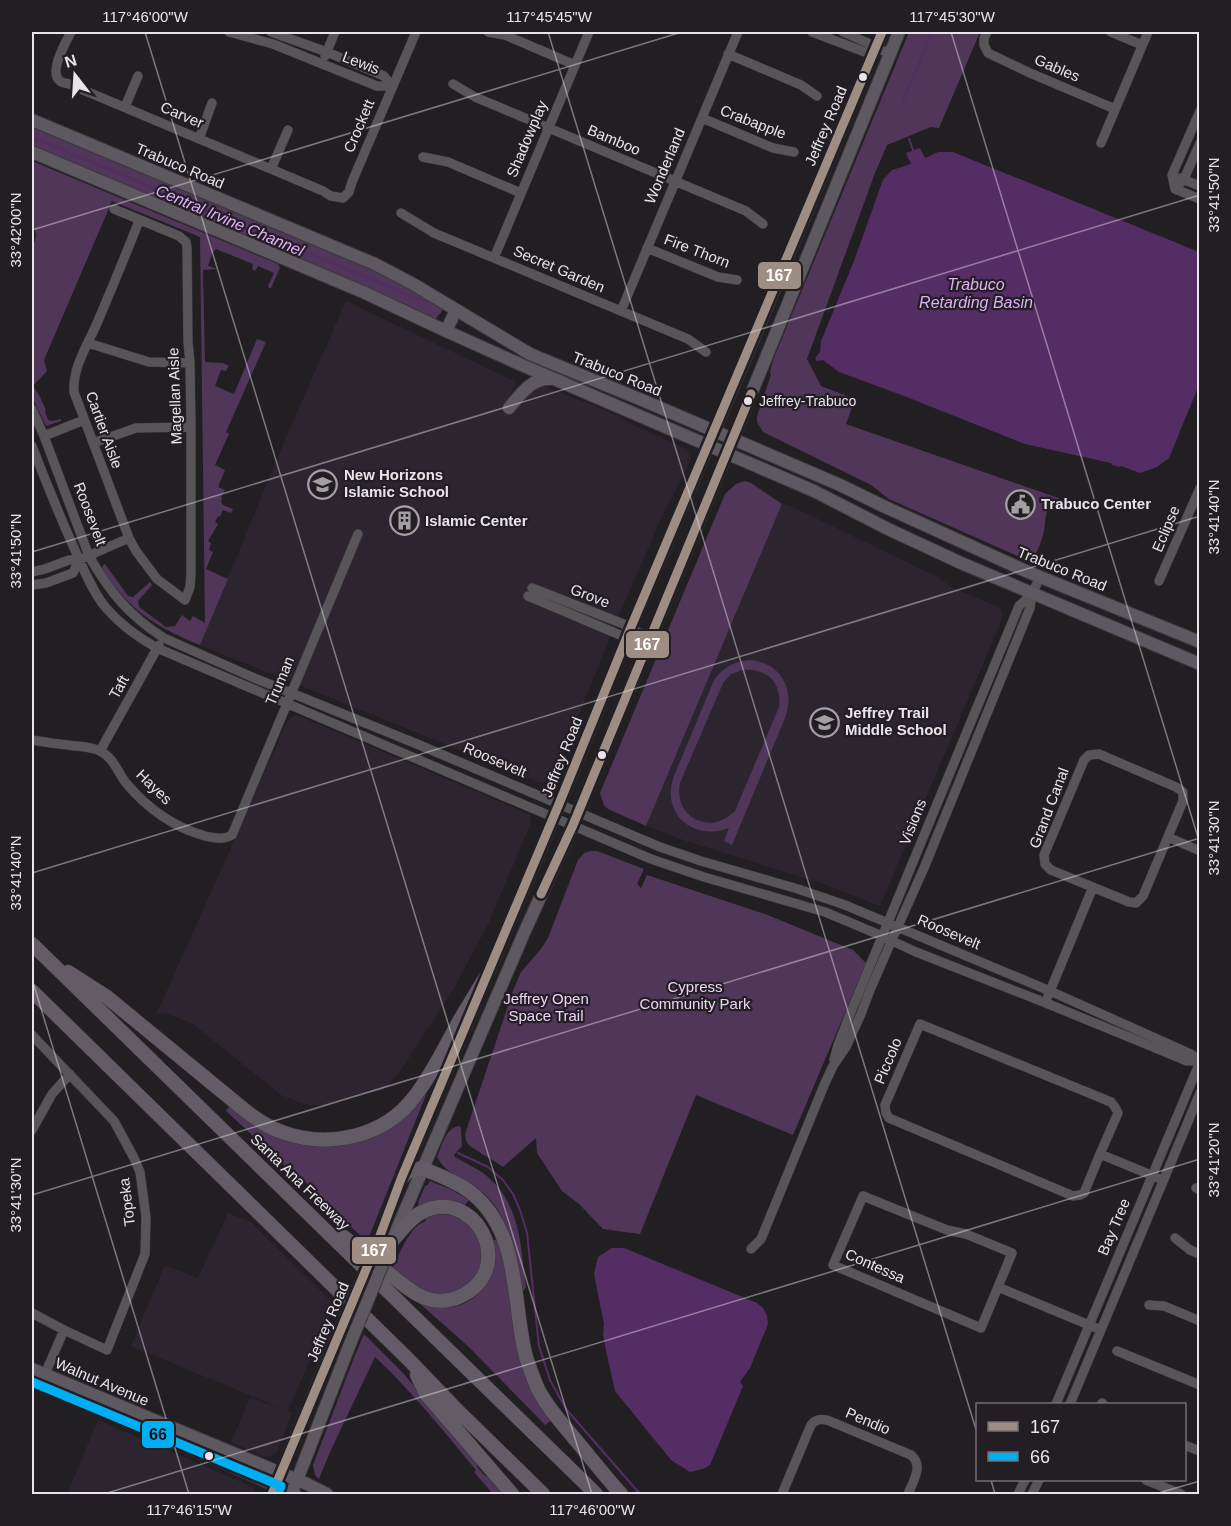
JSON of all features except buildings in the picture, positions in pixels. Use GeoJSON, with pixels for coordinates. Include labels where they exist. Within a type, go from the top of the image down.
{"type":"FeatureCollection","features":[{"type":"Feature","properties":{"kind":"highway","name":"Santa Ana Freeway"},"geometry":{"type":"LineString","coordinates":[[32,944],[596,1494]]}},
{"type":"Feature","properties":{"kind":"highway"},"geometry":{"type":"LineString","coordinates":[[44,956],[107,997],[266,1125],[300,1137],[320,1140],[341,1139],[364,1133],[388,1121],[407,1106],[430,1074],[486,978]]}},
{"type":"Feature","properties":{"kind":"highway"},"geometry":{"type":"LineString","coordinates":[[32,991],[543,1494]]}},
{"type":"Feature","properties":{"kind":"highway"},"geometry":{"type":"LineString","coordinates":[[401,1179],[407,1172],[422,1168],[460,1186],[475,1196],[497,1224],[510,1259],[526,1356],[538,1389],[549,1408],[621,1494]]}},
{"type":"Feature","properties":{"kind":"highway"},"geometry":{"type":"LineString","coordinates":[[279,1185],[404,1286],[424,1298],[439,1301],[459,1298],[474,1288],[483,1277],[487,1267],[488,1247],[481,1228],[465,1214],[450,1208],[432,1208],[421,1212],[386,1244]]}},
{"type":"Feature","properties":{"kind":"highway"},"geometry":{"type":"LineString","coordinates":[[409,1360],[426,1394],[512,1494]]}},
{"type":"Feature","properties":{"kind":"main road","name":"Jeffrey Road"},"geometry":{"type":"LineString","coordinates":[[293,1494],[386,1244],[401,1179],[882,32]]}},
{"type":"Feature","properties":{"kind":"main road","name":"Jeffrey Road"},"geometry":{"type":"LineString","coordinates":[[274,1490],[339,1333],[386,1244],[422,1168],[573,825],[728,453],[899,32]]}},
{"type":"Feature","properties":{"kind":"main road","name":"Trabuco Road"},"geometry":{"type":"LineString","coordinates":[[32,120],[375,264],[530,354],[840,485],[1040,578],[1200,642]]}},
{"type":"Feature","properties":{"kind":"main road","name":"Trabuco Road"},"geometry":{"type":"LineString","coordinates":[[32,152],[447,328],[555,380],[814,491],[888,529],[1032,594],[1200,664]]}},
{"type":"Feature","properties":{"kind":"main road"},"geometry":{"type":"LineString","coordinates":[[456,310],[447,328],[516,353],[530,354]]}},
{"type":"Feature","properties":{"kind":"main road"},"geometry":{"type":"LineString","coordinates":[[509,408],[524,390],[537,381],[555,380]]}},
{"type":"Feature","properties":{"kind":"main road","name":"Walnut Avenue"},"geometry":{"type":"LineString","coordinates":[[32,1368],[327,1494]]}},
{"type":"Feature","properties":{"kind":"main road","name":"Walnut Avenue"},"geometry":{"type":"LineString","coordinates":[[32,1382],[274,1490],[293,1494]]}},
{"type":"Feature","properties":{"kind":"street","name":"Carver"},"geometry":{"type":"LineString","coordinates":[[71,32],[55,69],[58,80],[61,82],[323,190],[331,196],[343,198]]}},
{"type":"Feature","properties":{"kind":"street","name":"Lewis"},"geometry":{"type":"LineString","coordinates":[[229,32],[254,35],[377,86],[392,86]]}},
{"type":"Feature","properties":{"kind":"street","name":"Lewis"},"geometry":{"type":"LineString","coordinates":[[271,32],[384,76],[392,86]]}},
{"type":"Feature","properties":{"kind":"street"},"geometry":{"type":"LineString","coordinates":[[322,64],[335,32]]}},
{"type":"Feature","properties":{"kind":"street","name":"Crockett"},"geometry":{"type":"LineString","coordinates":[[343,198],[349,192],[416,32]]}},
{"type":"Feature","properties":{"kind":"street"},"geometry":{"type":"LineString","coordinates":[[488,32],[505,35],[575,64]]}},
{"type":"Feature","properties":{"kind":"street","name":"Shadowplay"},"geometry":{"type":"LineString","coordinates":[[494,258],[589,32]]}},
{"type":"Feature","properties":{"kind":"street","name":"Wonderland"},"geometry":{"type":"LineString","coordinates":[[621,311],[738,32]]}},
{"type":"Feature","properties":{"kind":"street"},"geometry":{"type":"LineString","coordinates":[[812,32],[865,52],[875,48]]}},
{"type":"Feature","properties":{"kind":"street"},"geometry":{"type":"LineString","coordinates":[[843,32],[890,53]]}},
{"type":"Feature","properties":{"kind":"street","name":"Gables"},"geometry":{"type":"LineString","coordinates":[[987,32],[984,45],[988,53],[1115,109]]}},
{"type":"Feature","properties":{"kind":"street"},"geometry":{"type":"LineString","coordinates":[[1111,32],[1142,45]]}},
{"type":"Feature","properties":{"kind":"street"},"geometry":{"type":"LineString","coordinates":[[1101,143],[1148,32]]}},
{"type":"Feature","properties":{"kind":"street"},"geometry":{"type":"LineString","coordinates":[[728,54],[801,85],[817,96]]}},
{"type":"Feature","properties":{"kind":"street"},"geometry":{"type":"LineString","coordinates":[[125,107],[138,76]]}},
{"type":"Feature","properties":{"kind":"street","name":"Bamboo"},"geometry":{"type":"LineString","coordinates":[[453,84],[475,97],[746,212],[763,224]]}},
{"type":"Feature","properties":{"kind":"street"},"geometry":{"type":"LineString","coordinates":[[199,139],[212,103]]}},
{"type":"Feature","properties":{"kind":"street"},"geometry":{"type":"LineString","coordinates":[[1175,189],[1172,175],[1200,111]]}},
{"type":"Feature","properties":{"kind":"street","name":"Crabapple"},"geometry":{"type":"LineString","coordinates":[[702,118],[773,148],[794,152]]}},
{"type":"Feature","properties":{"kind":"street"},"geometry":{"type":"LineString","coordinates":[[271,169],[288,130]]}},
{"type":"Feature","properties":{"kind":"street"},"geometry":{"type":"LineString","coordinates":[[1175,189],[1184,179],[1200,143]]}},
{"type":"Feature","properties":{"kind":"street"},"geometry":{"type":"LineString","coordinates":[[423,157],[448,162],[521,193]]}},
{"type":"Feature","properties":{"kind":"street"},"geometry":{"type":"LineString","coordinates":[[1172,175],[1200,186]]}},
{"type":"Feature","properties":{"kind":"street"},"geometry":{"type":"LineString","coordinates":[[1175,189],[1200,200]]}},
{"type":"Feature","properties":{"kind":"street"},"geometry":{"type":"LineString","coordinates":[[114,209],[139,220]]}},
{"type":"Feature","properties":{"kind":"street","name":"Secret Garden"},"geometry":{"type":"LineString","coordinates":[[401,213],[434,233],[688,339],[706,352]]}},
{"type":"Feature","properties":{"kind":"street","name":"Cartier Aisle"},"geometry":{"type":"LineString","coordinates":[[139,220],[80,361],[73,381],[74,392],[129,538],[157,579],[185,600]]}},
{"type":"Feature","properties":{"kind":"street","name":"Magellan Aisle"},"geometry":{"type":"LineString","coordinates":[[139,220],[179,236],[186,242],[187,248],[191,427],[191,581],[185,600]]}},
{"type":"Feature","properties":{"kind":"street","name":"Fire Thorn"},"geometry":{"type":"LineString","coordinates":[[647,248],[718,277],[737,280]]}},
{"type":"Feature","properties":{"kind":"street"},"geometry":{"type":"LineString","coordinates":[[88,343],[149,362],[190,363]]}},
{"type":"Feature","properties":{"kind":"street","name":"Roosevelt"},"geometry":{"type":"LineString","coordinates":[[32,409],[89,556],[119,601],[133,615],[164,638],[680,855],[845,905],[1050,991],[1191,1054],[1200,1061]]}},
{"type":"Feature","properties":{"kind":"street"},"geometry":{"type":"LineString","coordinates":[[44,436],[84,420]]}},
{"type":"Feature","properties":{"kind":"street"},"geometry":{"type":"LineString","coordinates":[[93,443],[136,428],[191,427]]}},
{"type":"Feature","properties":{"kind":"street","name":"Roosevelt"},"geometry":{"type":"LineString","coordinates":[[32,446],[88,579],[106,608],[134,634],[157,648],[651,859],[825,912],[916,952],[1187,1061],[1200,1061]]}},
{"type":"Feature","properties":{"kind":"street","name":"Eclipse"},"geometry":{"type":"LineString","coordinates":[[1160,581],[1200,488]]}},
{"type":"Feature","properties":{"kind":"street","name":"Truman"},"geometry":{"type":"LineString","coordinates":[[228,837],[235,831],[358,534]]}},
{"type":"Feature","properties":{"kind":"street"},"geometry":{"type":"LineString","coordinates":[[32,585],[46,583],[73,573],[80,561],[129,538]]}},
{"type":"Feature","properties":{"kind":"street"},"geometry":{"type":"LineString","coordinates":[[32,572],[69,560],[80,561]]}},
{"type":"Feature","properties":{"kind":"street","name":"Visions"},"geometry":{"type":"LineString","coordinates":[[751,1249],[761,1239],[833,1066],[846,1047],[933,812],[1019,606],[1032,594],[1040,578]]}},
{"type":"Feature","properties":{"kind":"street","name":"Grove"},"geometry":{"type":"LineString","coordinates":[[530,592],[649,640]]}},
{"type":"Feature","properties":{"kind":"street","name":"Taft"},"geometry":{"type":"LineString","coordinates":[[100,751],[164,638]]}},
{"type":"Feature","properties":{"kind":"street"},"geometry":{"type":"LineString","coordinates":[[32,740],[100,751]]}},
{"type":"Feature","properties":{"kind":"street"},"geometry":{"type":"LineString","coordinates":[[411,757],[417,744]]}},
{"type":"Feature","properties":{"kind":"street","name":"Hayes"},"geometry":{"type":"LineString","coordinates":[[100,751],[114,762],[126,783],[164,818],[194,833],[217,838],[228,837]]}},
{"type":"Feature","properties":{"kind":"street","name":"Grand Canal"},"geometry":{"type":"LineString","coordinates":[[1099,754],[1183,792],[1183,801],[1168,837],[1143,896],[1136,903],[1051,870],[1045,864],[1044,855],[1084,760],[1089,755],[1099,754]]}},
{"type":"Feature","properties":{"kind":"street"},"geometry":{"type":"LineString","coordinates":[[1168,837],[1200,851]]}},
{"type":"Feature","properties":{"kind":"street"},"geometry":{"type":"LineString","coordinates":[[1046,1003],[1093,887]]}},
{"type":"Feature","properties":{"kind":"street","name":"Piccolo"},"geometry":{"type":"LineString","coordinates":[[920,1024],[1111,1102],[1118,1113],[1100,1154],[1084,1193],[1073,1196],[889,1118],[885,1105],[920,1024]]}},
{"type":"Feature","properties":{"kind":"street","name":"Topeka"},"geometry":{"type":"LineString","coordinates":[[32,1035],[114,1121],[140,1173],[146,1217],[145,1254],[107,1350],[32,1313]]}},
{"type":"Feature","properties":{"kind":"street","name":"Bay Tree"},"geometry":{"type":"LineString","coordinates":[[1056,1403],[1200,1061]]}},
{"type":"Feature","properties":{"kind":"street"},"geometry":{"type":"LineString","coordinates":[[32,1130],[52,1094],[70,1074]]}},
{"type":"Feature","properties":{"kind":"street","name":"Bay Tree"},"geometry":{"type":"LineString","coordinates":[[1070,1403],[1200,1093]]}},
{"type":"Feature","properties":{"kind":"street"},"geometry":{"type":"LineString","coordinates":[[1100,1154],[1164,1180]]}},
{"type":"Feature","properties":{"kind":"street","name":"Contessa"},"geometry":{"type":"LineString","coordinates":[[863,1196],[947,1230],[966,1233],[1012,1253],[998,1287],[981,1328],[833,1265],[863,1196]]}},
{"type":"Feature","properties":{"kind":"street"},"geometry":{"type":"LineString","coordinates":[[1175,1238],[1190,1250],[1200,1254]]}},
{"type":"Feature","properties":{"kind":"street"},"geometry":{"type":"LineString","coordinates":[[998,1287],[1101,1330]]}},
{"type":"Feature","properties":{"kind":"street"},"geometry":{"type":"LineString","coordinates":[[1149,1305],[1164,1306],[1200,1321]]}},
{"type":"Feature","properties":{"kind":"street"},"geometry":{"type":"LineString","coordinates":[[45,1374],[64,1330]]}},
{"type":"Feature","properties":{"kind":"street"},"geometry":{"type":"LineString","coordinates":[[1117,1351],[1200,1385]]}},
{"type":"Feature","properties":{"kind":"street","name":"Pendio"},"geometry":{"type":"LineString","coordinates":[[782,1494],[811,1425],[814,1421],[821,1419],[911,1455],[915,1459],[918,1470],[908,1494]]}},
{"type":"Feature","properties":{"kind":"street"},"geometry":{"type":"LineString","coordinates":[[1186,1445],[1200,1451]]}},
{"type":"Feature","properties":{"kind":"street"},"geometry":{"type":"LineString","coordinates":[[1151,1481],[1181,1494]]}},
{"type":"Feature","properties":{"kind":"shaded area"},"geometry":{"type":"Polygon","coordinates":[[[346,301],[516,382],[508,400],[532,381],[621,417],[629,423],[687,449],[691,459],[666,507],[620,613],[553,779],[541,783],[200,645],[288,433],[346,301]]]}},
{"type":"Feature","properties":{"kind":"shaded area","name":"Jeffrey Trail Middle School"},"geometry":{"type":"Polygon","coordinates":[[[782,504],[795,508],[937,577],[953,588],[1000,608],[1003,617],[880,906],[824,884],[686,841],[646,826],[782,504]]]}},
{"type":"Feature","properties":{"kind":"shaded area"},"geometry":{"type":"Polygon","coordinates":[[[293,716],[299,716],[531,815],[531,823],[489,922],[456,985],[399,1073],[382,1091],[358,1095],[326,1105],[311,1105],[281,1095],[193,1024],[168,1014],[157,1013],[287,722],[293,716]]]}},
{"type":"Feature","properties":{"kind":"shaded area"},"geometry":{"type":"Polygon","coordinates":[[[228,1213],[251,1222],[334,1304],[288,1411],[292,1413],[276,1454],[267,1458],[231,1442],[250,1398],[283,1409],[131,1346],[165,1265],[198,1278],[228,1213]]]}},
{"type":"Feature","properties":{"kind":"shaded area"},"geometry":{"type":"Polygon","coordinates":[[[98,1420],[253,1487],[256,1494],[67,1494],[98,1420]]]}},
{"type":"Feature","properties":{"kind":"green space"},"geometry":{"type":"Polygon","coordinates":[[[909,32],[980,32],[939,128],[931,127],[887,145],[807,359],[821,386],[855,399],[846,424],[1064,500],[1063,503],[1051,506],[1048,510],[1041,541],[1034,558],[1029,561],[889,499],[871,485],[763,432],[757,422],[771,375],[773,360],[909,32]]]}},
{"type":"Feature","properties":{"kind":"green space"},"geometry":{"type":"Polygon","coordinates":[[[32,127],[357,262],[396,280],[443,307],[441,313],[437,318],[433,318],[403,303],[32,149],[32,127]]]}},
{"type":"Feature","properties":{"kind":"green space"},"geometry":{"type":"Polygon","coordinates":[[[32,161],[278,264],[280,268],[269,288],[274,273],[258,266],[255,271],[252,269],[253,264],[216,249],[208,266],[217,269],[203,270],[205,362],[223,363],[229,366],[226,371],[221,370],[215,386],[234,394],[257,339],[266,342],[226,432],[229,434],[215,465],[225,470],[218,487],[225,490],[221,502],[233,509],[231,513],[223,510],[215,522],[218,524],[208,541],[211,543],[209,550],[213,552],[206,569],[228,579],[200,645],[170,632],[145,616],[122,595],[102,569],[105,564],[128,596],[133,597],[150,582],[152,585],[138,601],[139,607],[166,627],[175,626],[182,615],[190,621],[193,616],[205,623],[200,237],[112,201],[44,360],[47,371],[33,386],[46,410],[48,420],[61,419],[61,421],[46,426],[32,397],[32,247],[36,236],[32,225],[32,161]]]}},
{"type":"Feature","properties":{"kind":"green space"},"geometry":{"type":"Polygon","coordinates":[[[745,481],[782,504],[646,826],[608,809],[600,793],[725,494],[736,484],[745,481]]]}},
{"type":"Feature","properties":{"kind":"green space"},"geometry":{"type":"Polygon","coordinates":[[[743,661],[759,662],[777,671],[787,687],[788,707],[732,845],[724,841],[729,828],[703,831],[683,821],[672,802],[671,789],[674,776],[714,680],[729,666],[743,661]],[[751,670],[731,674],[723,683],[680,783],[679,795],[682,806],[696,819],[715,822],[735,811],[779,707],[778,690],[771,678],[759,671],[751,670]]]}},
{"type":"Feature","properties":{"kind":"green space","name":"Cypress Community Park"},"geometry":{"type":"Polygon","coordinates":[[[597,851],[644,869],[637,884],[641,888],[647,875],[765,914],[853,950],[866,963],[793,1135],[696,1095],[640,1234],[603,1229],[579,1204],[562,1191],[537,1153],[536,1138],[503,1167],[470,1146],[465,1136],[521,972],[548,938],[578,860],[584,853],[597,851]]]}},
{"type":"Feature","properties":{"kind":"green space"},"geometry":{"type":"Polygon","coordinates":[[[426,1095],[367,1242],[304,1180],[293,1173],[226,1111],[231,1105],[256,1124],[344,1143],[426,1095]]]}},
{"type":"Feature","properties":{"kind":"green space"},"geometry":{"type":"Polygon","coordinates":[[[459,1126],[462,1146],[454,1155],[455,1157],[494,1182],[511,1208],[520,1238],[526,1287],[522,1293],[510,1236],[497,1210],[477,1188],[450,1172],[437,1157],[447,1134],[454,1127],[459,1126]]]}},
{"type":"Feature","properties":{"kind":"green space"},"geometry":{"type":"Polygon","coordinates":[[[430,1181],[469,1200],[464,1206],[419,1207],[418,1203],[425,1186],[430,1181]]]}},
{"type":"Feature","properties":{"kind":"green space"},"geometry":{"type":"Polygon","coordinates":[[[439,1214],[454,1216],[465,1222],[480,1242],[482,1254],[473,1278],[462,1288],[446,1294],[433,1293],[420,1288],[392,1268],[415,1228],[426,1221],[425,1218],[439,1214]]]}},
{"type":"Feature","properties":{"kind":"green space"},"geometry":{"type":"Polygon","coordinates":[[[499,1239],[505,1257],[519,1347],[552,1420],[545,1425],[469,1347],[418,1302],[448,1307],[470,1300],[485,1284],[490,1274],[494,1240],[499,1239]]]}},
{"type":"Feature","properties":{"kind":"green space"},"geometry":{"type":"Polygon","coordinates":[[[364,1334],[402,1372],[471,1452],[484,1475],[495,1481],[506,1494],[493,1494],[474,1472],[476,1470],[427,1412],[375,1357],[319,1479],[315,1475],[313,1465],[364,1334]]]}},
{"type":"Feature","properties":{"kind":"water","name":"Trabuco Retarding Basin"},"geometry":{"type":"Polygon","coordinates":[[[920,148],[925,158],[938,152],[953,152],[1199,252],[1199,385],[1169,458],[1157,467],[1140,473],[1111,463],[1025,444],[839,372],[823,360],[817,361],[815,358],[820,352],[821,341],[854,261],[883,180],[892,170],[911,164],[906,153],[920,148]]]}},
{"type":"Feature","properties":{"kind":"water"},"geometry":{"type":"Polygon","coordinates":[[[612,1248],[624,1248],[757,1303],[767,1316],[768,1324],[750,1368],[740,1382],[743,1386],[710,1465],[703,1469],[690,1472],[671,1460],[615,1391],[594,1274],[598,1257],[612,1248]]]}},
{"type":"Feature","properties":{"kind":"waterway","name":"Central Irvine Channel"},"geometry":{"type":"LineString","coordinates":[[903,101],[932,32]]}},
{"type":"Feature","properties":{"kind":"waterway","name":"Central Irvine Channel"},"geometry":{"type":"LineString","coordinates":[[32,137],[428,303]]}},
{"type":"Feature","properties":{"kind":"waterway","name":"Central Irvine Channel"},"geometry":{"type":"LineString","coordinates":[[909,139],[914,153]]}},
{"type":"Feature","properties":{"kind":"waterway"},"geometry":{"type":"LineString","coordinates":[[458,1153],[488,1167],[503,1180],[513,1194],[527,1233],[539,1346],[550,1380],[566,1409],[640,1494]]}},
{"type":"Feature","properties":{"kind":"transit line","name":"167"},"geometry":{"type":"LineString","coordinates":[[272,1494],[631,627],[882,32]]}},
{"type":"Feature","properties":{"kind":"transit line","name":"167"},"geometry":{"type":"LineString","coordinates":[[541,894],[573,825],[751,394]]}},
{"type":"Feature","properties":{"kind":"transit line","name":"66"},"geometry":{"type":"LineString","coordinates":[[32,1382],[281,1486],[280,1489]]}},
{"type":"Feature","properties":{"kind":"place","name":"Jeffrey-Trabuco"},"geometry":{"type":"Point","coordinates":[748,401]}},
{"type":"Feature","properties":{"kind":"place","name":"New Horizons Islamic School"},"geometry":{"type":"Point","coordinates":[323,484]}},
{"type":"Feature","properties":{"kind":"place","name":"Trabuco Center"},"geometry":{"type":"Point","coordinates":[1020,504]}},
{"type":"Feature","properties":{"kind":"place","name":"Islamic Center"},"geometry":{"type":"Point","coordinates":[404,521]}},
{"type":"Feature","properties":{"kind":"place","name":"Jeffrey Trail Middle School"},"geometry":{"type":"Point","coordinates":[824,722]}},
{"type":"Feature","properties":{"kind":"park label","name":"Jeffrey Open Space Trail"},"geometry":{"type":"Point","coordinates":[546,1008]}}]}
